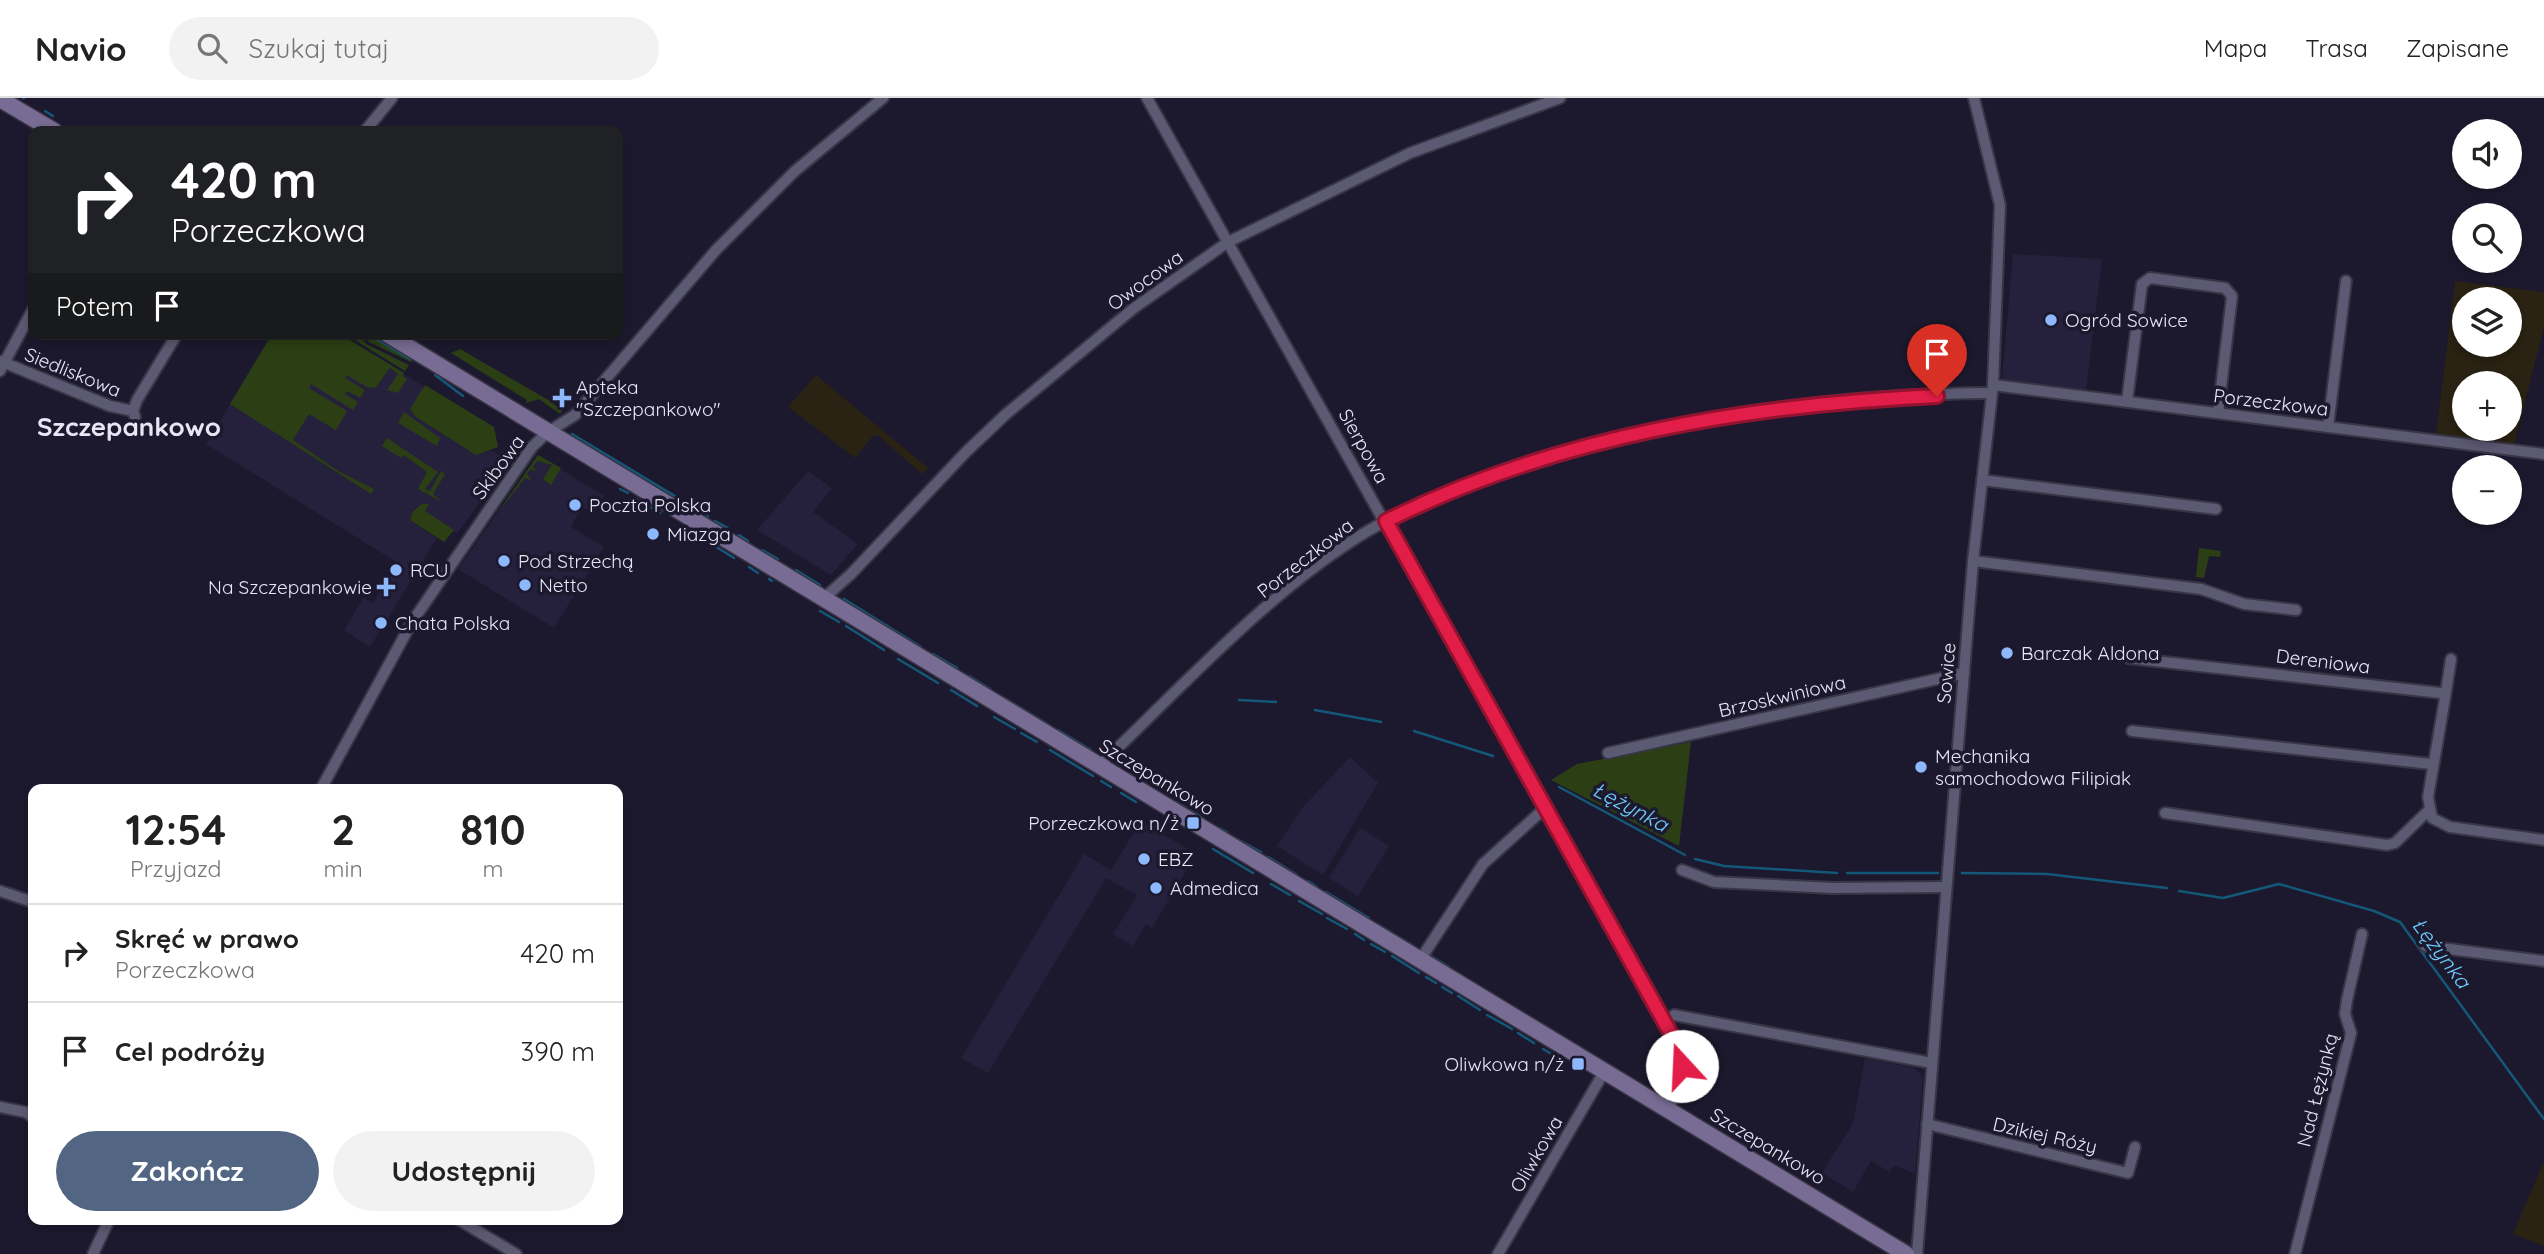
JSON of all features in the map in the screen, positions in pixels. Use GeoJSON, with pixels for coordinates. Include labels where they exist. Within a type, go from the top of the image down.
{"type":"FeatureCollection","features":[{"type":"Feature","properties":{"kind":"street"},"geometry":{"type":"LineString","coordinates":[[369,126],[392,98]]}},
{"type":"Feature","properties":{"kind":"street","name":"Skibowa"},"geometry":{"type":"LineString","coordinates":[[324,784],[412,622],[532,447],[548,432],[575,415],[716,250],[795,171],[883,98]]}},
{"type":"Feature","properties":{"kind":"street","name":"Sierpowa"},"geometry":{"type":"LineString","coordinates":[[1147,98],[1675,1041],[1680,1056],[1681,1078],[1679,1091],[1667,1110]]}},
{"type":"Feature","properties":{"kind":"street","name":"Owocowa"},"geometry":{"type":"LineString","coordinates":[[823,599],[851,574],[966,452],[1006,415],[1134,308],[1228,242],[1385,164],[1454,135],[1560,98]]}},
{"type":"Feature","properties":{"kind":"street","name":"Sowice"},"geometry":{"type":"LineString","coordinates":[[1917,1254],[1973,561],[1992,389],[2000,205],[1974,98]]}},
{"type":"Feature","properties":{"kind":"street"},"geometry":{"type":"LineString","coordinates":[[0,99],[46,126]]}},
{"type":"Feature","properties":{"kind":"street"},"geometry":{"type":"LineString","coordinates":[[2127,401],[2142,284],[2150,278],[2225,288],[2232,296],[2218,413]]}},
{"type":"Feature","properties":{"kind":"street"},"geometry":{"type":"LineString","coordinates":[[2328,427],[2346,281]]}},
{"type":"Feature","properties":{"kind":"street"},"geometry":{"type":"LineString","coordinates":[[2,365],[28,318]]}},
{"type":"Feature","properties":{"kind":"street","name":"Siedliskowa"},"geometry":{"type":"LineString","coordinates":[[2,365],[134,414],[174,340]]}},
{"type":"Feature","properties":{"kind":"street","name":"Szczepankowo"},"geometry":{"type":"LineString","coordinates":[[397,340],[1906,1254]]}},
{"type":"Feature","properties":{"kind":"street","name":"Porzeczkowa"},"geometry":{"type":"LineString","coordinates":[[1099,766],[1282,596],[1346,545],[1386,521],[1488,478],[1624,436],[1791,406],[1992,389],[2127,401],[2544,454]]}},
{"type":"Feature","properties":{"kind":"street"},"geometry":{"type":"LineString","coordinates":[[1982,480],[2216,509]]}},
{"type":"Feature","properties":{"kind":"street"},"geometry":{"type":"LineString","coordinates":[[1973,561],[2201,589],[2244,604],[2296,610]]}},
{"type":"Feature","properties":{"kind":"street","name":"Dereniowa"},"geometry":{"type":"LineString","coordinates":[[2128,658],[2441,693],[2445,698]]}},
{"type":"Feature","properties":{"kind":"street"},"geometry":{"type":"LineString","coordinates":[[2451,659],[2431,764],[2429,810],[2432,818],[2443,826],[2544,840]]}},
{"type":"Feature","properties":{"kind":"street","name":"Brzoskwiniowa"},"geometry":{"type":"LineString","coordinates":[[1608,753],[1964,673]]}},
{"type":"Feature","properties":{"kind":"street"},"geometry":{"type":"LineString","coordinates":[[2132,731],[2431,764]]}},
{"type":"Feature","properties":{"kind":"street"},"geometry":{"type":"LineString","coordinates":[[1420,960],[1490,856],[1545,808]]}},
{"type":"Feature","properties":{"kind":"street"},"geometry":{"type":"LineString","coordinates":[[2165,813],[2387,845],[2395,843],[2429,810]]}},
{"type":"Feature","properties":{"kind":"street"},"geometry":{"type":"LineString","coordinates":[[1682,870],[1714,882],[1833,888],[1946,887]]}},
{"type":"Feature","properties":{"kind":"street"},"geometry":{"type":"LineString","coordinates":[[0,891],[28,900]]}},
{"type":"Feature","properties":{"kind":"street","name":"Nad Łężynką"},"geometry":{"type":"LineString","coordinates":[[2295,1254],[2351,1033],[2346,1007],[2350,975],[2362,934]]}},
{"type":"Feature","properties":{"kind":"street"},"geometry":{"type":"LineString","coordinates":[[2425,946],[2544,961]]}},
{"type":"Feature","properties":{"kind":"street"},"geometry":{"type":"LineString","coordinates":[[1674,1015],[1932,1063]]}},
{"type":"Feature","properties":{"kind":"street","name":"Oliwkowa"},"geometry":{"type":"LineString","coordinates":[[1498,1254],[1604,1072]]}},
{"type":"Feature","properties":{"kind":"street"},"geometry":{"type":"LineString","coordinates":[[0,1107],[28,1115]]}},
{"type":"Feature","properties":{"kind":"street","name":"Dzikiej Róży"},"geometry":{"type":"LineString","coordinates":[[1927,1124],[2128,1172],[2135,1147]]}},
{"type":"Feature","properties":{"kind":"street"},"geometry":{"type":"LineString","coordinates":[[93,1254],[107,1225]]}},
{"type":"Feature","properties":{"kind":"street"},"geometry":{"type":"LineString","coordinates":[[467,1225],[516,1254]]}},
{"type":"Feature","properties":{"kind":"shaded area","name":"Ogród Sowice"},"geometry":{"type":"Polygon","coordinates":[[[2013,254],[2102,259],[2086,390],[2002,380],[2013,254]]]}},
{"type":"Feature","properties":{"kind":"shaded area"},"geometry":{"type":"Polygon","coordinates":[[[2455,281],[2504,287],[2454,287],[2455,281]]]}},
{"type":"Feature","properties":{"kind":"shaded area"},"geometry":{"type":"Polygon","coordinates":[[[2522,289],[2544,292],[2544,327],[2522,414],[2522,371],[2452,371],[2452,436],[2436,434],[2452,305],[2452,357],[2522,357],[2522,289]]]}},
{"type":"Feature","properties":{"kind":"shaded area"},"geometry":{"type":"Polygon","coordinates":[[[268,340],[348,340],[492,428],[483,445],[509,461],[457,534],[416,507],[413,511],[410,520],[437,538],[370,647],[344,630],[363,598],[373,603],[398,563],[206,444],[268,340]]]}},
{"type":"Feature","properties":{"kind":"shaded area"},"geometry":{"type":"Polygon","coordinates":[[[816,375],[928,468],[922,474],[879,436],[873,436],[855,458],[788,407],[816,375]]]}},
{"type":"Feature","properties":{"kind":"shaded area"},"geometry":{"type":"Polygon","coordinates":[[[2486,441],[2515,441],[2514,445],[2486,441]]]}},
{"type":"Feature","properties":{"kind":"shaded area"},"geometry":{"type":"Polygon","coordinates":[[[538,455],[604,496],[593,513],[582,507],[571,527],[604,547],[554,628],[458,569],[538,455]]]}},
{"type":"Feature","properties":{"kind":"shaded area"},"geometry":{"type":"Polygon","coordinates":[[[808,471],[832,488],[813,512],[858,544],[831,575],[757,530],[808,471]]]}},
{"type":"Feature","properties":{"kind":"shaded area"},"geometry":{"type":"Polygon","coordinates":[[[1350,757],[1378,783],[1323,875],[1277,846],[1302,808],[1350,757]]]}},
{"type":"Feature","properties":{"kind":"shaded area"},"geometry":{"type":"Polygon","coordinates":[[[1141,821],[1196,854],[1152,928],[1146,924],[1133,946],[1113,934],[1137,895],[1106,878],[988,1073],[961,1058],[1084,854],[1111,870],[1141,821]]]}},
{"type":"Feature","properties":{"kind":"shaded area"},"geometry":{"type":"Polygon","coordinates":[[[1360,828],[1389,846],[1358,896],[1329,878],[1360,828]]]}},
{"type":"Feature","properties":{"kind":"shaded area"},"geometry":{"type":"Polygon","coordinates":[[[1865,1058],[1915,1068],[1923,1078],[1915,1174],[1895,1165],[1889,1172],[1871,1161],[1853,1192],[1822,1173],[1853,1123],[1865,1058]]]}},
{"type":"Feature","properties":{"kind":"shaded area"},"geometry":{"type":"Polygon","coordinates":[[[2544,1161],[2544,1246],[2513,1234],[2544,1161]]]}},
{"type":"Feature","properties":{"kind":"green space"},"geometry":{"type":"Polygon","coordinates":[[[268,340],[350,340],[404,373],[403,376],[407,379],[398,393],[387,390],[398,374],[390,368],[375,388],[367,387],[346,375],[345,378],[365,390],[360,398],[347,391],[345,394],[358,402],[353,410],[311,384],[309,388],[347,411],[336,430],[309,414],[293,440],[340,472],[374,489],[371,494],[230,404],[268,340]]]}},
{"type":"Feature","properties":{"kind":"green space"},"geometry":{"type":"Polygon","coordinates":[[[355,340],[363,340],[409,365],[405,371],[355,340]]]}},
{"type":"Feature","properties":{"kind":"green space"},"geometry":{"type":"Polygon","coordinates":[[[367,340],[389,340],[412,354],[413,359],[411,362],[367,340]]]}},
{"type":"Feature","properties":{"kind":"green space"},"geometry":{"type":"Polygon","coordinates":[[[460,349],[550,401],[562,411],[560,414],[539,399],[526,403],[527,400],[451,353],[460,349]]]}},
{"type":"Feature","properties":{"kind":"green space"},"geometry":{"type":"Polygon","coordinates":[[[425,385],[494,427],[498,447],[476,455],[416,417],[410,409],[425,385]]]}},
{"type":"Feature","properties":{"kind":"green space"},"geometry":{"type":"Polygon","coordinates":[[[404,412],[440,438],[437,446],[398,423],[404,412]]]}},
{"type":"Feature","properties":{"kind":"green space"},"geometry":{"type":"Polygon","coordinates":[[[387,438],[438,472],[425,489],[430,491],[441,471],[445,474],[433,494],[442,502],[418,489],[427,472],[404,455],[401,458],[382,446],[387,438]]]}},
{"type":"Feature","properties":{"kind":"green space"},"geometry":{"type":"Polygon","coordinates":[[[538,455],[561,468],[551,485],[543,479],[552,465],[537,461],[533,467],[538,472],[531,469],[527,474],[532,481],[525,478],[496,515],[538,455]]]}},
{"type":"Feature","properties":{"kind":"green space"},"geometry":{"type":"Polygon","coordinates":[[[422,504],[429,504],[425,511],[454,530],[444,542],[410,520],[413,511],[422,504]]]}},
{"type":"Feature","properties":{"kind":"green space"},"geometry":{"type":"Polygon","coordinates":[[[2199,548],[2221,551],[2220,557],[2209,556],[2204,578],[2196,577],[2199,548]]]}},
{"type":"Feature","properties":{"kind":"green space"},"geometry":{"type":"Polygon","coordinates":[[[1691,742],[1679,846],[1551,780],[1577,764],[1691,742]]]}},
{"type":"Feature","properties":{"kind":"waterway"},"geometry":{"type":"LineString","coordinates":[[45,111],[53,116]]}},
{"type":"Feature","properties":{"kind":"waterway"},"geometry":{"type":"LineString","coordinates":[[378,340],[410,359]]}},
{"type":"Feature","properties":{"kind":"waterway"},"geometry":{"type":"LineString","coordinates":[[435,375],[463,396]]}},
{"type":"Feature","properties":{"kind":"waterway"},"geometry":{"type":"LineString","coordinates":[[572,434],[708,516]]}},
{"type":"Feature","properties":{"kind":"waterway"},"geometry":{"type":"LineString","coordinates":[[620,489],[628,493]]}},
{"type":"Feature","properties":{"kind":"waterway"},"geometry":{"type":"LineString","coordinates":[[647,505],[660,513]]}},
{"type":"Feature","properties":{"kind":"waterway"},"geometry":{"type":"LineString","coordinates":[[715,521],[728,528]]}},
{"type":"Feature","properties":{"kind":"waterway"},"geometry":{"type":"LineString","coordinates":[[694,533],[734,558]]}},
{"type":"Feature","properties":{"kind":"waterway"},"geometry":{"type":"LineString","coordinates":[[739,535],[748,541]]}},
{"type":"Feature","properties":{"kind":"waterway"},"geometry":{"type":"LineString","coordinates":[[762,550],[778,559]]}},
{"type":"Feature","properties":{"kind":"waterway"},"geometry":{"type":"LineString","coordinates":[[749,567],[758,573]]}},
{"type":"Feature","properties":{"kind":"waterway"},"geometry":{"type":"LineString","coordinates":[[796,570],[820,585]]}},
{"type":"Feature","properties":{"kind":"waterway"},"geometry":{"type":"LineString","coordinates":[[844,599],[921,647]]}},
{"type":"Feature","properties":{"kind":"waterway"},"geometry":{"type":"LineString","coordinates":[[820,611],[839,622]]}},
{"type":"Feature","properties":{"kind":"waterway"},"geometry":{"type":"LineString","coordinates":[[846,626],[884,650]]}},
{"type":"Feature","properties":{"kind":"waterway"},"geometry":{"type":"LineString","coordinates":[[933,654],[957,668]]}},
{"type":"Feature","properties":{"kind":"waterway"},"geometry":{"type":"LineString","coordinates":[[898,659],[938,683]]}},
{"type":"Feature","properties":{"kind":"waterway"},"geometry":{"type":"LineString","coordinates":[[969,676],[990,689]]}},
{"type":"Feature","properties":{"kind":"waterway"},"geometry":{"type":"LineString","coordinates":[[951,690],[977,706]]}},
{"type":"Feature","properties":{"kind":"waterway"},"geometry":{"type":"LineString","coordinates":[[1006,699],[1049,725]]}},
{"type":"Feature","properties":{"kind":"waterway","name":"Łężynka"},"geometry":{"type":"LineString","coordinates":[[1239,700],[1276,702]]}},
{"type":"Feature","properties":{"kind":"waterway","name":"Łężynka"},"geometry":{"type":"LineString","coordinates":[[1315,710],[1381,722]]}},
{"type":"Feature","properties":{"kind":"waterway"},"geometry":{"type":"LineString","coordinates":[[994,717],[1015,729]]}},
{"type":"Feature","properties":{"kind":"waterway"},"geometry":{"type":"LineString","coordinates":[[1058,730],[1091,750]]}},
{"type":"Feature","properties":{"kind":"waterway","name":"Łężynka"},"geometry":{"type":"LineString","coordinates":[[1414,731],[1493,756]]}},
{"type":"Feature","properties":{"kind":"waterway"},"geometry":{"type":"LineString","coordinates":[[1021,733],[1037,742]]}},
{"type":"Feature","properties":{"kind":"waterway"},"geometry":{"type":"LineString","coordinates":[[1050,750],[1093,776]]}},
{"type":"Feature","properties":{"kind":"waterway"},"geometry":{"type":"LineString","coordinates":[[1115,766],[1168,798]]}},
{"type":"Feature","properties":{"kind":"waterway"},"geometry":{"type":"LineString","coordinates":[[1101,781],[1111,787]]}},
{"type":"Feature","properties":{"kind":"waterway","name":"Łężynka"},"geometry":{"type":"LineString","coordinates":[[1559,787],[1685,855]]}},
{"type":"Feature","properties":{"kind":"waterway"},"geometry":{"type":"LineString","coordinates":[[1121,793],[1136,802]]}},
{"type":"Feature","properties":{"kind":"waterway"},"geometry":{"type":"LineString","coordinates":[[1176,802],[1203,818]]}},
{"type":"Feature","properties":{"kind":"waterway"},"geometry":{"type":"LineString","coordinates":[[1211,824],[1227,832]]}},
{"type":"Feature","properties":{"kind":"waterway"},"geometry":{"type":"LineString","coordinates":[[1235,838],[1261,852]]}},
{"type":"Feature","properties":{"kind":"waterway"},"geometry":{"type":"LineString","coordinates":[[1213,849],[1253,873]]}},
{"type":"Feature","properties":{"kind":"waterway"},"geometry":{"type":"LineString","coordinates":[[1268,857],[1297,875]]}},
{"type":"Feature","properties":{"kind":"waterway","name":"Łężynka"},"geometry":{"type":"LineString","coordinates":[[1695,859],[1724,866],[1837,873]]}},
{"type":"Feature","properties":{"kind":"waterway","name":"Łężynka"},"geometry":{"type":"LineString","coordinates":[[1847,873],[1938,873]]}},
{"type":"Feature","properties":{"kind":"waterway","name":"Łężynka"},"geometry":{"type":"LineString","coordinates":[[1962,873],[2047,874],[2167,888]]}},
{"type":"Feature","properties":{"kind":"waterway"},"geometry":{"type":"LineString","coordinates":[[1308,881],[1317,887]]}},
{"type":"Feature","properties":{"kind":"waterway"},"geometry":{"type":"LineString","coordinates":[[1271,884],[1290,895]]}},
{"type":"Feature","properties":{"kind":"waterway","name":"Łężynka"},"geometry":{"type":"LineString","coordinates":[[2179,891],[2223,898],[2279,884],[2374,911],[2400,922],[2544,1119]]}},
{"type":"Feature","properties":{"kind":"waterway"},"geometry":{"type":"LineString","coordinates":[[1326,892],[1369,918]]}},
{"type":"Feature","properties":{"kind":"waterway"},"geometry":{"type":"LineString","coordinates":[[1299,901],[1322,914]]}},
{"type":"Feature","properties":{"kind":"waterway"},"geometry":{"type":"LineString","coordinates":[[1327,918],[1347,929]]}},
{"type":"Feature","properties":{"kind":"waterway"},"geometry":{"type":"LineString","coordinates":[[1377,924],[1417,948]]}},
{"type":"Feature","properties":{"kind":"waterway"},"geometry":{"type":"LineString","coordinates":[[1355,934],[1364,940]]}},
{"type":"Feature","properties":{"kind":"waterway"},"geometry":{"type":"LineString","coordinates":[[1371,944],[1385,952]]}},
{"type":"Feature","properties":{"kind":"waterway"},"geometry":{"type":"LineString","coordinates":[[1392,956],[1419,973]]}},
{"type":"Feature","properties":{"kind":"waterway"},"geometry":{"type":"LineString","coordinates":[[1431,956],[1449,967]]}},
{"type":"Feature","properties":{"kind":"waterway"},"geometry":{"type":"LineString","coordinates":[[1426,977],[1436,983]]}},
{"type":"Feature","properties":{"kind":"waterway"},"geometry":{"type":"LineString","coordinates":[[1442,987],[1452,993]]}},
{"type":"Feature","properties":{"kind":"waterway"},"geometry":{"type":"LineString","coordinates":[[1458,996],[1480,1010]]}},
{"type":"Feature","properties":{"kind":"waterway"},"geometry":{"type":"LineString","coordinates":[[1487,1015],[1512,1029]]}},
{"type":"Feature","properties":{"kind":"waterway"},"geometry":{"type":"LineString","coordinates":[[1518,1033],[1534,1043]]}},
{"type":"Feature","properties":{"kind":"waterway"},"geometry":{"type":"LineString","coordinates":[[1543,1049],[1563,1061]]}},
{"type":"Feature","properties":{"kind":"place","name":"Ogród Sowice"},"geometry":{"type":"Point","coordinates":[2051,320]}},
{"type":"Feature","properties":{"kind":"place","name":"Apteka \"Szczepankowo\""},"geometry":{"type":"Point","coordinates":[562,398]}},
{"type":"Feature","properties":{"kind":"place","name":"Poczta Polska"},"geometry":{"type":"Point","coordinates":[575,505]}},
{"type":"Feature","properties":{"kind":"place","name":"Miazga"},"geometry":{"type":"Point","coordinates":[653,534]}},
{"type":"Feature","properties":{"kind":"place","name":"Pod Strzechą"},"geometry":{"type":"Point","coordinates":[504,561]}},
{"type":"Feature","properties":{"kind":"place","name":"RCU"},"geometry":{"type":"Point","coordinates":[396,570]}},
{"type":"Feature","properties":{"kind":"place","name":"Netto"},"geometry":{"type":"Point","coordinates":[525,585]}},
{"type":"Feature","properties":{"kind":"place","name":"Na Szczepankowie"},"geometry":{"type":"Point","coordinates":[386,587]}},
{"type":"Feature","properties":{"kind":"place","name":"Chata Polska"},"geometry":{"type":"Point","coordinates":[381,623]}},
{"type":"Feature","properties":{"kind":"place","name":"Barczak Aldona"},"geometry":{"type":"Point","coordinates":[2007,653]}},
{"type":"Feature","properties":{"kind":"place","name":"Mechanika samochodowa Filipiak"},"geometry":{"type":"Point","coordinates":[1921,767]}},
{"type":"Feature","properties":{"kind":"place","name":"Porzeczkowa n/ż"},"geometry":{"type":"Point","coordinates":[1193,823]}},
{"type":"Feature","properties":{"kind":"place","name":"EBZ"},"geometry":{"type":"Point","coordinates":[1144,859]}},
{"type":"Feature","properties":{"kind":"place","name":"Admedica"},"geometry":{"type":"Point","coordinates":[1156,888]}},
{"type":"Feature","properties":{"kind":"place","name":"Oliwkowa n/ż"},"geometry":{"type":"Point","coordinates":[1578,1064]}},
{"type":"Feature","properties":{"kind":"district","name":"Szczepankowo"},"geometry":{"type":"Point","coordinates":[129,427]}},
{"type":"Feature","properties":{"kind":"route"},"geometry":{"type":"LineString","coordinates":[[1682,1066],[1675,1041],[1386,521],[1488,478],[1624,436],[1791,406],[1937,396]]}}]}
